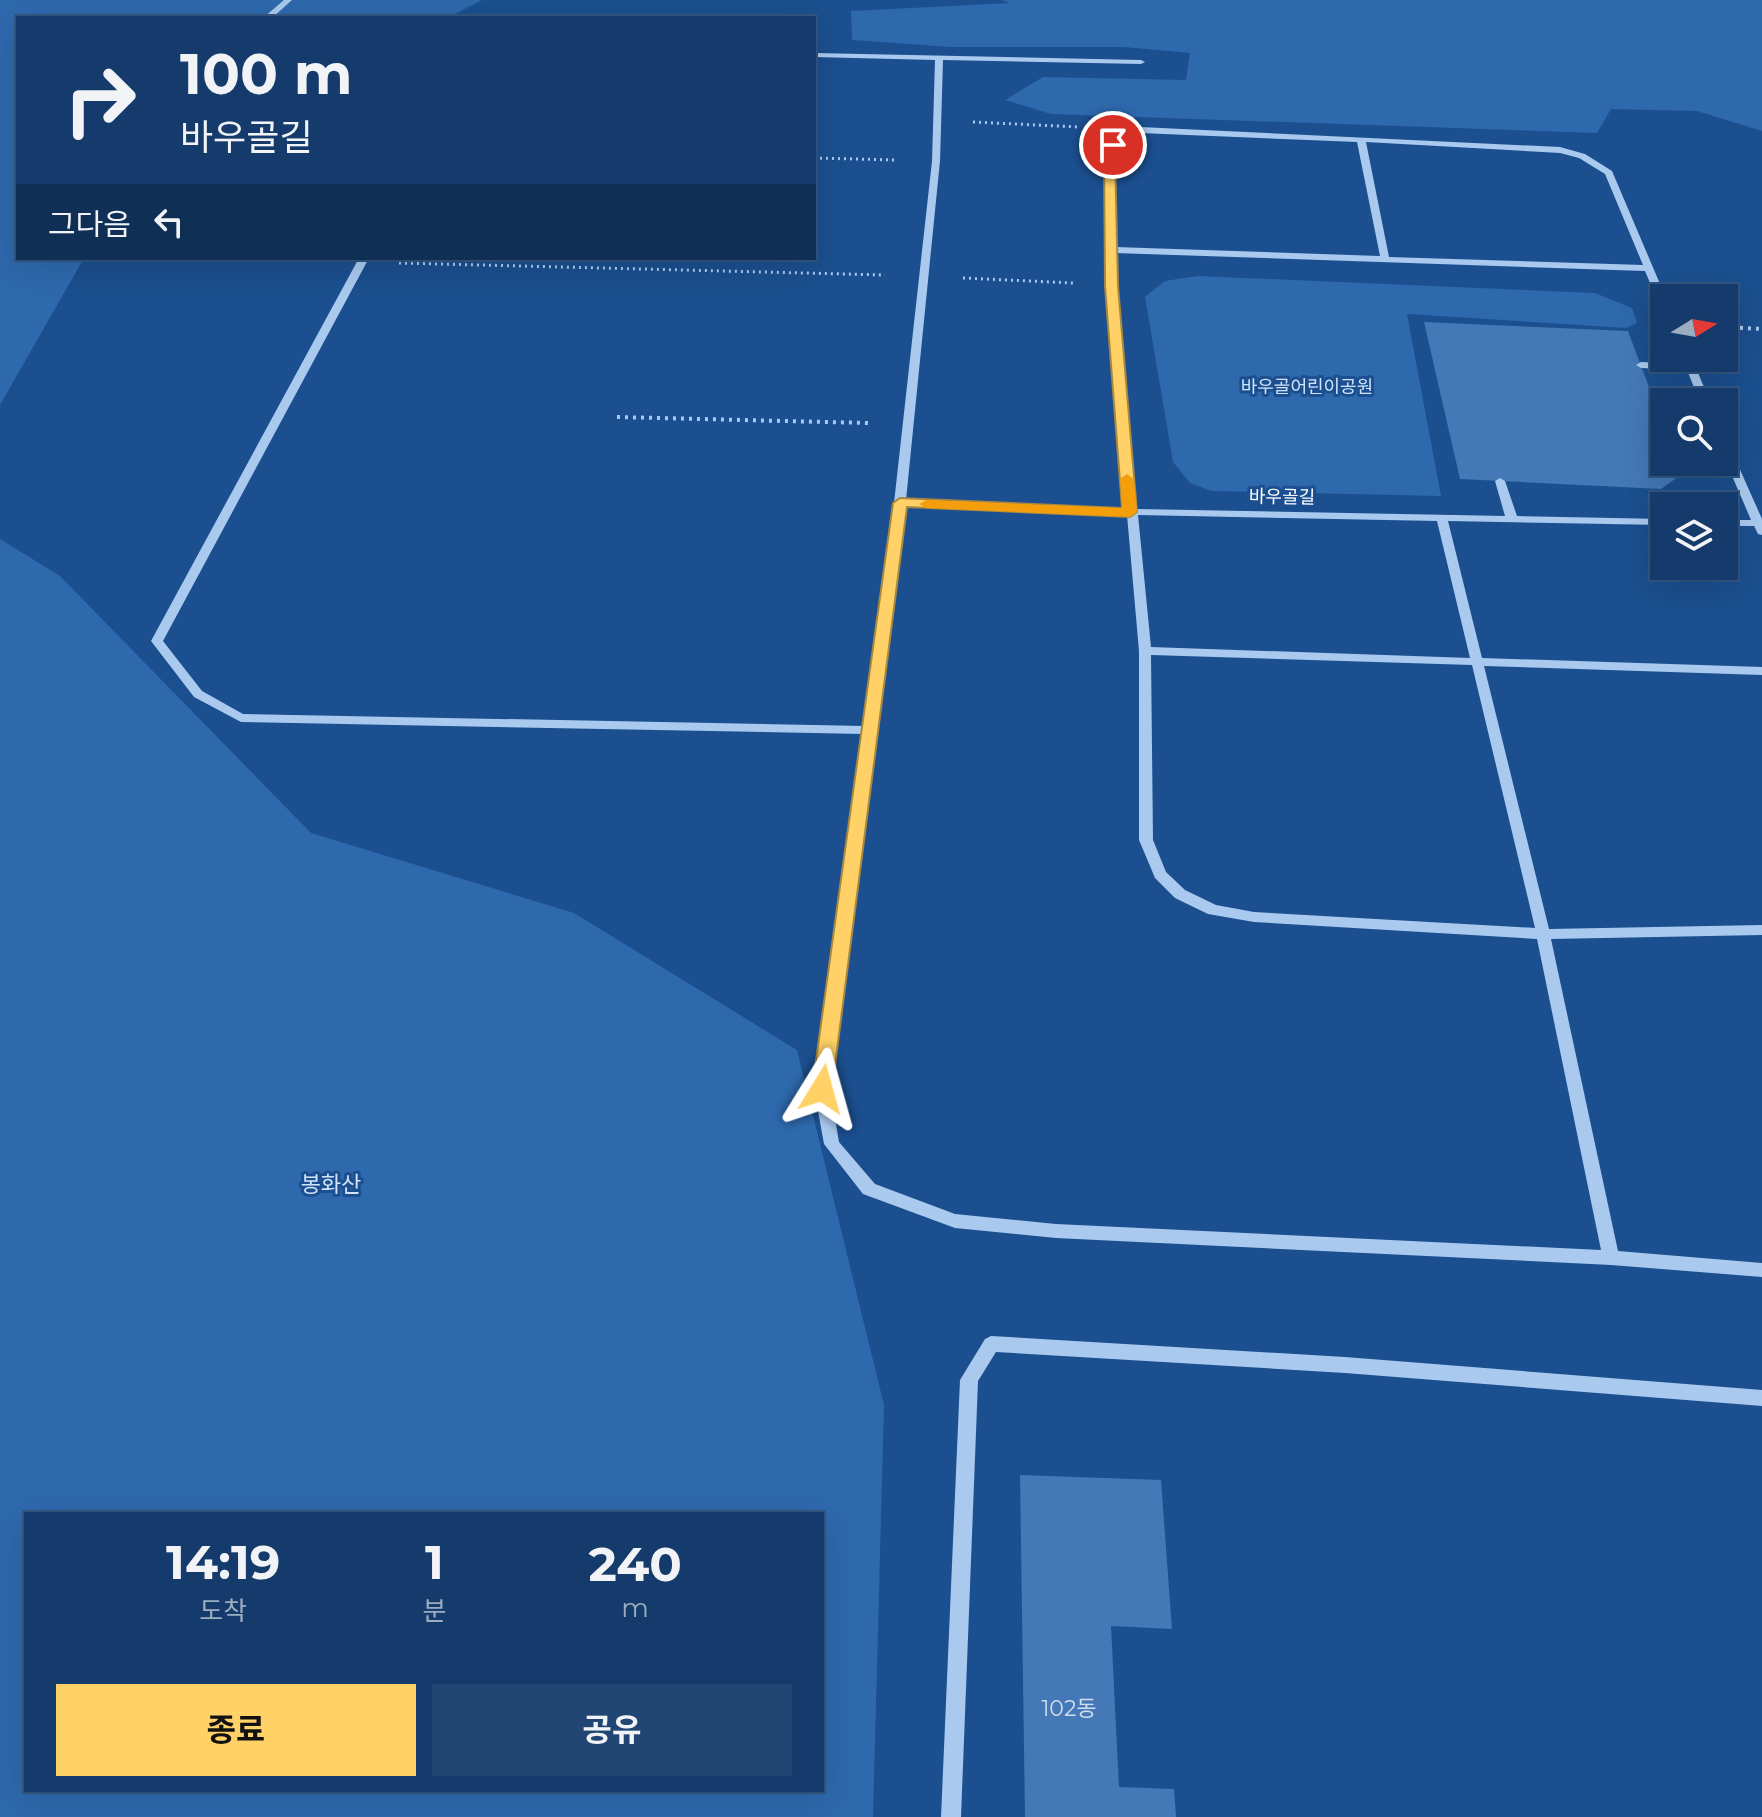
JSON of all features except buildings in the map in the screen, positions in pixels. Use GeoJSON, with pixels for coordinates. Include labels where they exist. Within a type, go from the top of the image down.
{"type":"FeatureCollection","features":[{"type":"Feature","properties":{"kind":"street"},"geometry":{"type":"LineString","coordinates":[[269,16],[288,0]]}},
{"type":"Feature","properties":{"kind":"street"},"geometry":{"type":"LineString","coordinates":[[816,55],[1141,62]]}},
{"type":"Feature","properties":{"kind":"street"},"geometry":{"type":"LineString","coordinates":[[939,59],[936,161],[900,503],[822,1089],[832,1144],[869,1189],[955,1221],[1056,1231],[1611,1258],[1762,1270]]}},
{"type":"Feature","properties":{"kind":"street"},"geometry":{"type":"LineString","coordinates":[[1656,284],[1609,173],[1582,156],[1560,150],[1140,130],[1125,134],[1113,145],[1110,153],[1111,286],[1145,651],[1146,840],[1160,875],[1180,894],[1213,910],[1254,917],[1543,934],[1762,930]]}},
{"type":"Feature","properties":{"kind":"street"},"geometry":{"type":"LineString","coordinates":[[1361,140],[1385,259]]}},
{"type":"Feature","properties":{"kind":"street"},"geometry":{"type":"LineString","coordinates":[[1111,250],[1649,268]]}},
{"type":"Feature","properties":{"kind":"street"},"geometry":{"type":"LineString","coordinates":[[363,260],[157,641],[198,694],[241,718],[872,730]]}},
{"type":"Feature","properties":{"kind":"street"},"geometry":{"type":"LineString","coordinates":[[1641,365],[1650,365]]}},
{"type":"Feature","properties":{"kind":"street"},"geometry":{"type":"LineString","coordinates":[[1738,476],[1760,526],[1738,524]]}},
{"type":"Feature","properties":{"kind":"street"},"geometry":{"type":"LineString","coordinates":[[1500,481],[1512,519]]}},
{"type":"Feature","properties":{"kind":"street","name":"바우골길"},"geometry":{"type":"LineString","coordinates":[[900,503],[1130,512],[1650,522]]}},
{"type":"Feature","properties":{"kind":"street"},"geometry":{"type":"LineString","coordinates":[[1442,518],[1543,934],[1611,1258]]}},
{"type":"Feature","properties":{"kind":"street"},"geometry":{"type":"LineString","coordinates":[[1145,651],[1762,671]]}},
{"type":"Feature","properties":{"kind":"street"},"geometry":{"type":"LineString","coordinates":[[951,1817],[969,1380],[991,1344],[1345,1365],[1762,1398]]}},
{"type":"Feature","properties":{"kind":"path"},"geometry":{"type":"LineString","coordinates":[[936,120],[1140,130]]}},
{"type":"Feature","properties":{"kind":"path"},"geometry":{"type":"LineString","coordinates":[[816,158],[936,161]]}},
{"type":"Feature","properties":{"kind":"path"},"geometry":{"type":"LineString","coordinates":[[363,260],[925,276],[1111,286]]}},
{"type":"Feature","properties":{"kind":"path"},"geometry":{"type":"LineString","coordinates":[[1738,328],[1762,329]]}},
{"type":"Feature","properties":{"kind":"path"},"geometry":{"type":"LineString","coordinates":[[617,417],[908,424]]}},
{"type":"Feature","properties":{"kind":"green space"},"geometry":{"type":"Polygon","coordinates":[[[0,0],[482,0],[451,16],[16,16],[16,260],[83,260],[0,405],[0,0]]]}},
{"type":"Feature","properties":{"kind":"green space"},"geometry":{"type":"Polygon","coordinates":[[[1002,0],[1762,0],[1762,131],[1697,111],[1611,109],[1597,133],[1051,114],[1005,100],[1043,77],[1186,80],[1190,53],[1124,47],[950,47],[852,40],[851,11],[1010,3],[1002,0]]]}},
{"type":"Feature","properties":{"kind":"green space","name":"바우골어린이공원"},"geometry":{"type":"Polygon","coordinates":[[[1198,276],[1595,293],[1632,308],[1637,323],[1626,328],[1407,314],[1441,496],[1211,491],[1190,483],[1173,462],[1145,297],[1165,281],[1198,276]]]}},
{"type":"Feature","properties":{"kind":"green space","name":"봉화산"},"geometry":{"type":"Polygon","coordinates":[[[0,539],[60,576],[311,833],[574,913],[797,1050],[884,1405],[873,1817],[0,1817],[0,539]]]}},
{"type":"Feature","properties":{"kind":"slow traffic"},"geometry":{"type":"LineString","coordinates":[[926,504],[1130,512],[1127,479]]}},
{"type":"Feature","properties":{"kind":"route"},"geometry":{"type":"LineString","coordinates":[[822,1089],[900,503],[1130,512],[1111,286],[1110,153],[1113,145]]}}]}
